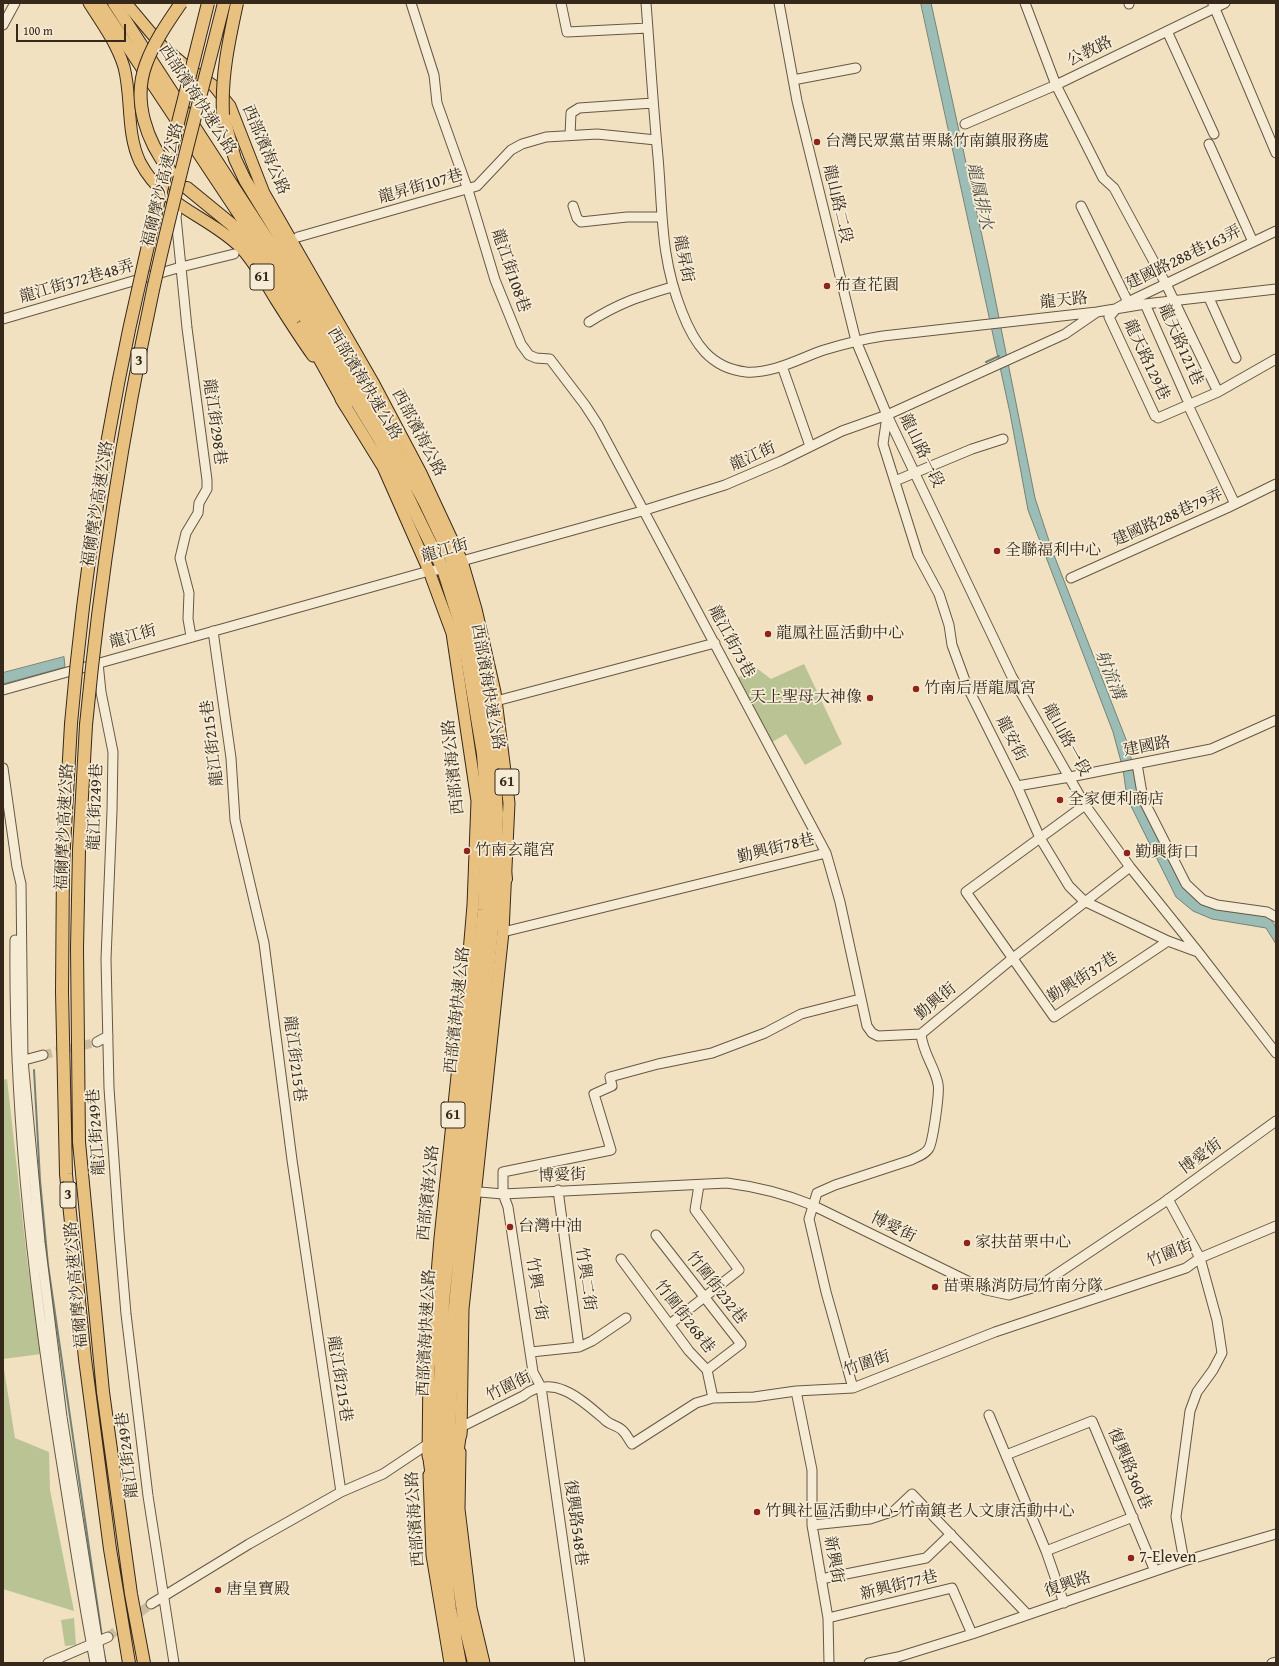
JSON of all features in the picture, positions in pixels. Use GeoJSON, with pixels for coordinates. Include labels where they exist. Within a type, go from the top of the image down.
{"type":"FeatureCollection","features":[{"type":"Feature","properties":{"kind":"highway","name":"西部濱海快速公路"},"geometry":{"type":"LineString","coordinates":[[100,3],[275,268],[352,405],[380,440],[453,565],[459,620],[483,754],[487,809],[484,910],[461,1190],[444,1520],[450,1609],[460,1663]]}},
{"type":"Feature","properties":{"kind":"highway","name":"西部濱海快速公路"},"geometry":{"type":"LineString","coordinates":[[114,3],[269,242],[370,404],[425,503],[453,565],[479,658],[493,752],[497,814],[494,909],[461,1190]]}},
{"type":"Feature","properties":{"kind":"highway"},"geometry":{"type":"LineString","coordinates":[[181,3],[153,47],[145,65],[141,98],[146,126],[157,153],[169,170],[187,188],[231,224],[245,240],[352,405]]}},
{"type":"Feature","properties":{"kind":"highway","name":"福爾摩沙高速公路"},"geometry":{"type":"LineString","coordinates":[[128,1663],[110,1549],[86,1367],[66,1174],[62,992],[62,864],[71,724],[85,583],[116,394],[142,272],[208,3]]}},
{"type":"Feature","properties":{"kind":"highway","name":"福爾摩沙高速公路"},"geometry":{"type":"LineString","coordinates":[[144,1663],[131,1594],[103,1392],[79,1142],[79,850],[86,725],[95,636],[123,444],[153,290],[224,3]]}},
{"type":"Feature","properties":{"kind":"highway"},"geometry":{"type":"LineString","coordinates":[[237,3],[223,71],[222,91],[223,115],[235,159],[245,180],[336,328],[370,404]]}},
{"type":"Feature","properties":{"kind":"highway"},"geometry":{"type":"LineString","coordinates":[[497,814],[506,879]]}},
{"type":"Feature","properties":{"kind":"highway"},"geometry":{"type":"LineString","coordinates":[[463,1017],[484,910]]}},
{"type":"Feature","properties":{"kind":"highway"},"geometry":{"type":"LineString","coordinates":[[444,1520],[461,1427]]}},
{"type":"Feature","properties":{"kind":"highway"},"geometry":{"type":"LineString","coordinates":[[428,1446],[444,1520]]}},
{"type":"Feature","properties":{"kind":"highway","name":"西部濱海快速公路"},"geometry":{"type":"LineString","coordinates":[[444,1520],[465,1626],[474,1663]]}},
{"type":"Feature","properties":{"kind":"main road","name":"西部濱海公路"},"geometry":{"type":"LineString","coordinates":[[89,3],[110,36],[124,67],[132,133],[140,162],[154,182],[178,205],[222,233],[240,247],[253,263],[352,405],[383,467],[429,571],[452,633],[477,801],[473,905],[463,1017],[461,1190],[463,1309],[459,1509],[471,1608],[484,1663]]}},
{"type":"Feature","properties":{"kind":"main road","name":"西部濱海公路"},"geometry":{"type":"LineString","coordinates":[[126,3],[162,46],[188,68],[214,86],[230,106],[264,194],[374,384],[421,473],[453,565],[476,609],[496,701],[509,803],[504,932],[461,1190],[429,1369],[428,1446],[432,1555],[450,1663]]}},
{"type":"Feature","properties":{"kind":"street"},"geometry":{"type":"LineString","coordinates":[[3,25],[14,3]]}},
{"type":"Feature","properties":{"kind":"street","name":"龍江街108巷"},"geometry":{"type":"LineString","coordinates":[[411,3],[434,75],[437,102],[468,190],[495,280],[521,344],[529,354],[536,358],[550,359],[586,405],[642,511]]}},
{"type":"Feature","properties":{"kind":"street"},"geometry":{"type":"LineString","coordinates":[[561,3],[567,32],[648,28]]}},
{"type":"Feature","properties":{"kind":"street","name":"龍昇街"},"geometry":{"type":"LineString","coordinates":[[646,3],[661,218],[666,262],[672,287],[691,334],[706,356],[726,368],[747,372],[782,366],[798,359],[856,341]]}},
{"type":"Feature","properties":{"kind":"street","name":"龍山路二段"},"geometry":{"type":"LineString","coordinates":[[779,3],[793,80],[830,240],[856,341]]}},
{"type":"Feature","properties":{"kind":"street"},"geometry":{"type":"LineString","coordinates":[[1025,3],[1056,85],[1103,178],[1114,188],[1166,284],[1218,392]]}},
{"type":"Feature","properties":{"kind":"street","name":"公教路"},"geometry":{"type":"LineString","coordinates":[[965,124],[1056,85],[1167,31],[1213,6],[1225,3]]}},
{"type":"Feature","properties":{"kind":"street"},"geometry":{"type":"LineString","coordinates":[[1213,6],[1276,154]]}},
{"type":"Feature","properties":{"kind":"street"},"geometry":{"type":"LineString","coordinates":[[1167,31],[1214,134]]}},
{"type":"Feature","properties":{"kind":"street"},"geometry":{"type":"LineString","coordinates":[[793,80],[856,68]]}},
{"type":"Feature","properties":{"kind":"street"},"geometry":{"type":"LineString","coordinates":[[570,135],[571,113],[579,108],[653,103]]}},
{"type":"Feature","properties":{"kind":"street","name":"龍昇街107巷"},"geometry":{"type":"LineString","coordinates":[[298,237],[468,190],[477,186],[484,180],[511,150],[522,144],[546,137],[596,134],[656,140]]}},
{"type":"Feature","properties":{"kind":"street"},"geometry":{"type":"LineString","coordinates":[[1209,144],[1253,242]]}},
{"type":"Feature","properties":{"kind":"street","name":"龍江街298巷"},"geometry":{"type":"LineString","coordinates":[[178,205],[176,217],[188,336],[207,480],[207,489],[200,503],[198,514],[186,534],[180,558],[189,593],[188,619],[191,634]]}},
{"type":"Feature","properties":{"kind":"street"},"geometry":{"type":"LineString","coordinates":[[573,206],[577,218],[581,222],[626,217],[661,218]]}},
{"type":"Feature","properties":{"kind":"street"},"geometry":{"type":"LineString","coordinates":[[1081,206],[1128,302]]}},
{"type":"Feature","properties":{"kind":"street","name":"建國路288巷163弄"},"geometry":{"type":"LineString","coordinates":[[1109,318],[1117,308],[1128,302],[1276,230]]}},
{"type":"Feature","properties":{"kind":"street"},"geometry":{"type":"LineString","coordinates":[[182,267],[234,254]]}},
{"type":"Feature","properties":{"kind":"street","name":"龍江街372巷48弄"},"geometry":{"type":"LineString","coordinates":[[3,319],[182,267]]}},
{"type":"Feature","properties":{"kind":"street"},"geometry":{"type":"LineString","coordinates":[[589,322],[610,309],[633,298],[672,287]]}},
{"type":"Feature","properties":{"kind":"street","name":"龍天路"},"geometry":{"type":"LineString","coordinates":[[856,341],[1096,312],[1145,304],[1209,298],[1276,289]]}},
{"type":"Feature","properties":{"kind":"street"},"geometry":{"type":"LineString","coordinates":[[1209,298],[1236,358]]}},
{"type":"Feature","properties":{"kind":"street","name":"龍天路121巷"},"geometry":{"type":"LineString","coordinates":[[1145,304],[1235,504]]}},
{"type":"Feature","properties":{"kind":"street","name":"龍江街"},"geometry":{"type":"LineString","coordinates":[[3,690],[98,663],[191,634],[214,631],[453,565],[642,511],[725,485],[842,431],[887,415],[1065,334],[1096,312]]}},
{"type":"Feature","properties":{"kind":"street","name":"龍天路129巷"},"geometry":{"type":"LineString","coordinates":[[1109,318],[1157,417],[1188,402]]}},
{"type":"Feature","properties":{"kind":"street","name":"龍山路一段"},"geometry":{"type":"LineString","coordinates":[[856,341],[887,415],[1012,677],[1070,777],[1084,805],[1130,867],[1276,1053]]}},
{"type":"Feature","properties":{"kind":"street"},"geometry":{"type":"LineString","coordinates":[[1188,402],[1218,392],[1276,359]]}},
{"type":"Feature","properties":{"kind":"street"},"geometry":{"type":"LineString","coordinates":[[782,366],[810,446]]}},
{"type":"Feature","properties":{"kind":"street","name":"龍安街"},"geometry":{"type":"LineString","coordinates":[[887,415],[883,444],[918,555],[941,599],[949,625],[952,645],[967,686],[1017,786],[1040,838],[1069,886],[1084,901],[1168,941],[1199,953]]}},
{"type":"Feature","properties":{"kind":"street"},"geometry":{"type":"LineString","coordinates":[[894,481],[972,449],[1003,439]]}},
{"type":"Feature","properties":{"kind":"street","name":"建國路288巷79弄"},"geometry":{"type":"LineString","coordinates":[[1071,578],[1276,484]]}},
{"type":"Feature","properties":{"kind":"street","name":"龍江街73巷"},"geometry":{"type":"LineString","coordinates":[[642,511],[715,643],[826,852]]}},
{"type":"Feature","properties":{"kind":"street","name":"龍江街215巷"},"geometry":{"type":"LineString","coordinates":[[214,631],[231,758],[235,820],[264,943],[292,1160],[341,1492]]}},
{"type":"Feature","properties":{"kind":"street"},"geometry":{"type":"LineString","coordinates":[[496,701],[715,643]]}},
{"type":"Feature","properties":{"kind":"street","name":"龍江街249巷"},"geometry":{"type":"LineString","coordinates":[[98,663],[101,692],[113,752],[106,952],[109,1088],[126,1314],[148,1496],[174,1663]]}},
{"type":"Feature","properties":{"kind":"street","name":"建國路"},"geometry":{"type":"LineString","coordinates":[[1017,786],[1211,749],[1276,720]]}},
{"type":"Feature","properties":{"kind":"street"},"geometry":{"type":"LineString","coordinates":[[1136,764],[1143,799],[1186,884],[1203,900],[1217,905],[1267,912],[1276,917]]}},
{"type":"Feature","properties":{"kind":"street"},"geometry":{"type":"LineString","coordinates":[[3,768],[17,867],[21,884],[20,1061],[58,1386],[100,1641],[101,1663]]}},
{"type":"Feature","properties":{"kind":"street"},"geometry":{"type":"LineString","coordinates":[[1013,958],[966,892],[1084,805]]}},
{"type":"Feature","properties":{"kind":"street","name":"勤興街78巷"},"geometry":{"type":"LineString","coordinates":[[504,932],[826,852],[840,902],[867,1026],[872,1033],[878,1036],[921,1034]]}},
{"type":"Feature","properties":{"kind":"street","name":"勤興街"},"geometry":{"type":"LineString","coordinates":[[812,1205],[817,1193],[835,1185],[911,1160],[929,1149],[932,1138],[938,1084],[922,1046],[921,1034],[1084,901],[1130,867]]}},
{"type":"Feature","properties":{"kind":"street","name":"勤興街37巷"},"geometry":{"type":"LineString","coordinates":[[1013,958],[1054,1017],[1168,941]]}},
{"type":"Feature","properties":{"kind":"street","name":"竹興一街"},"geometry":{"type":"LineString","coordinates":[[541,1387],[533,1372],[508,1207],[503,1194],[503,1172],[611,1150],[594,1094],[612,1086],[610,1078],[658,1064],[712,1052],[764,1033],[801,1014],[860,998]]}},
{"type":"Feature","properties":{"kind":"street"},"geometry":{"type":"LineString","coordinates":[[97,1042],[108,1036]]}},
{"type":"Feature","properties":{"kind":"street"},"geometry":{"type":"LineString","coordinates":[[20,1061],[43,1055]]}},
{"type":"Feature","properties":{"kind":"street","name":"博愛街"},"geometry":{"type":"LineString","coordinates":[[461,1190],[503,1194],[558,1190],[698,1186],[727,1183],[759,1187],[784,1193],[812,1205],[986,1290],[1009,1295],[1039,1286],[1168,1199],[1276,1121]]}},
{"type":"Feature","properties":{"kind":"street"},"geometry":{"type":"LineString","coordinates":[[670,1324],[739,1270],[695,1210],[698,1186]]}},
{"type":"Feature","properties":{"kind":"street","name":"竹興二街"},"geometry":{"type":"LineString","coordinates":[[558,1190],[579,1347]]}},
{"type":"Feature","properties":{"kind":"street"},"geometry":{"type":"LineString","coordinates":[[1168,1199],[1200,1258],[1217,1320],[1222,1353],[1213,1370],[1196,1392],[1190,1411],[1176,1517],[1184,1561]]}},
{"type":"Feature","properties":{"kind":"street"},"geometry":{"type":"LineString","coordinates":[[812,1205],[809,1219],[826,1292],[853,1388]]}},
{"type":"Feature","properties":{"kind":"street","name":"竹圍街"},"geometry":{"type":"LineString","coordinates":[[461,1427],[523,1396],[531,1390],[541,1387],[558,1388],[574,1396],[607,1422],[623,1431],[632,1444],[696,1403],[713,1398],[754,1397],[796,1391],[853,1388],[995,1332],[1186,1268],[1200,1258],[1276,1226]]}},
{"type":"Feature","properties":{"kind":"street","name":"竹圍街232巷"},"geometry":{"type":"LineString","coordinates":[[656,1235],[741,1344],[707,1370]]}},
{"type":"Feature","properties":{"kind":"street","name":"竹圍街268巷"},"geometry":{"type":"LineString","coordinates":[[621,1259],[689,1351],[707,1370],[713,1398]]}},
{"type":"Feature","properties":{"kind":"street","name":"竹興二街"},"geometry":{"type":"LineString","coordinates":[[531,1352],[579,1347],[592,1341],[626,1318]]}},
{"type":"Feature","properties":{"kind":"street","name":"復興路548巷"},"geometry":{"type":"LineString","coordinates":[[541,1387],[580,1663]]}},
{"type":"Feature","properties":{"kind":"street","name":"新興街"},"geometry":{"type":"LineString","coordinates":[[796,1391],[812,1470],[812,1526],[828,1618],[829,1663]]}},
{"type":"Feature","properties":{"kind":"street"},"geometry":{"type":"LineString","coordinates":[[989,1415],[1046,1551],[1064,1603]]}},
{"type":"Feature","properties":{"kind":"street","name":"復興路360巷"},"geometry":{"type":"LineString","coordinates":[[1006,1455],[1092,1421],[1155,1571]]}},
{"type":"Feature","properties":{"kind":"street"},"geometry":{"type":"LineString","coordinates":[[151,1604],[249,1544],[341,1492],[383,1474],[428,1446]]}},
{"type":"Feature","properties":{"kind":"street"},"geometry":{"type":"LineString","coordinates":[[812,1526],[870,1519],[894,1511],[912,1494],[1027,1614]]}},
{"type":"Feature","properties":{"kind":"street"},"geometry":{"type":"LineString","coordinates":[[1046,1551],[1133,1517]]}},
{"type":"Feature","properties":{"kind":"street"},"geometry":{"type":"LineString","coordinates":[[821,1579],[926,1558],[951,1534]]}},
{"type":"Feature","properties":{"kind":"street","name":"復興路"},"geometry":{"type":"LineString","coordinates":[[869,1663],[899,1660],[1027,1614],[1064,1603],[1184,1561],[1276,1534]]}},
{"type":"Feature","properties":{"kind":"street","name":"新興街77巷"},"geometry":{"type":"LineString","coordinates":[[828,1618],[952,1588],[972,1634]]}},
{"type":"Feature","properties":{"kind":"street"},"geometry":{"type":"LineString","coordinates":[[48,1663],[77,1649],[100,1641]]}},
{"type":"Feature","properties":{"kind":"street"},"geometry":{"type":"LineString","coordinates":[[95,1663],[100,1641]]}},
{"type":"Feature","properties":{"kind":"street"},"geometry":{"type":"LineString","coordinates":[[1272,1663],[1276,1662]]}},
{"type":"Feature","properties":{"kind":"green space"},"geometry":{"type":"Polygon","coordinates":[[[804,664],[842,744],[805,765],[786,734],[772,742],[737,678],[755,667],[771,679],[804,664]]]}},
{"type":"Feature","properties":{"kind":"green space"},"geometry":{"type":"Polygon","coordinates":[[[7,1079],[27,1259],[41,1354],[3,1359],[3,1080],[7,1079]]]}},
{"type":"Feature","properties":{"kind":"green space"},"geometry":{"type":"Polygon","coordinates":[[[3,1363],[15,1438],[49,1452],[50,1490],[74,1611],[3,1589],[3,1363]]]}},
{"type":"Feature","properties":{"kind":"green space"},"geometry":{"type":"Polygon","coordinates":[[[74,1618],[76,1645],[65,1646],[61,1620],[74,1618]]]}},
{"type":"Feature","properties":{"kind":"water"},"geometry":{"type":"Polygon","coordinates":[[[921,3],[931,3],[989,268],[1035,498],[1052,550],[1127,742],[1144,809],[1191,894],[1266,916],[1273,922],[1276,928],[1276,944],[1266,928],[1212,919],[1193,911],[1176,897],[1127,798],[1123,769],[1113,732],[1028,510],[1010,413],[921,3]]]}},
{"type":"Feature","properties":{"kind":"water"},"geometry":{"type":"Polygon","coordinates":[[[64,657],[65,667],[3,684],[3,673],[64,657]]]}},
{"type":"Feature","properties":{"kind":"waterway","name":"龍鳳排水"},"geometry":{"type":"LineString","coordinates":[[986,362],[999,356]]}},
{"type":"Feature","properties":{"kind":"waterway"},"geometry":{"type":"LineString","coordinates":[[34,1070],[40,1180],[48,1265],[102,1637]]}},
{"type":"Feature","properties":{"kind":"waterway"},"geometry":{"type":"LineString","coordinates":[[103,1649],[106,1663]]}},
{"type":"Feature","properties":{"kind":"tunnel"},"geometry":{"type":"LineString","coordinates":[[43,1055],[97,1042]]}},
{"type":"Feature","properties":{"kind":"tunnel"},"geometry":{"type":"LineString","coordinates":[[108,1637],[151,1604]]}},
{"type":"Feature","properties":{"kind":"place","name":"台灣民眾黨苗栗縣竹南鎮服務處"},"geometry":{"type":"Point","coordinates":[817,142]}},
{"type":"Feature","properties":{"kind":"place","name":"布查花園"},"geometry":{"type":"Point","coordinates":[827,286]}},
{"type":"Feature","properties":{"kind":"place","name":"全聯福利中心"},"geometry":{"type":"Point","coordinates":[997,551]}},
{"type":"Feature","properties":{"kind":"place","name":"龍鳳社區活動中心"},"geometry":{"type":"Point","coordinates":[768,634]}},
{"type":"Feature","properties":{"kind":"place","name":"竹南后厝龍鳳宮"},"geometry":{"type":"Point","coordinates":[916,689]}},
{"type":"Feature","properties":{"kind":"place","name":"天上聖母大神像"},"geometry":{"type":"Point","coordinates":[870,698]}},
{"type":"Feature","properties":{"kind":"place","name":"全家便利商店"},"geometry":{"type":"Point","coordinates":[1060,800]}},
{"type":"Feature","properties":{"kind":"place","name":"竹南玄龍宮"},"geometry":{"type":"Point","coordinates":[467,851]}},
{"type":"Feature","properties":{"kind":"place","name":"勤興街口"},"geometry":{"type":"Point","coordinates":[1127,853]}},
{"type":"Feature","properties":{"kind":"place","name":"台灣中油"},"geometry":{"type":"Point","coordinates":[510,1227]}},
{"type":"Feature","properties":{"kind":"place","name":"家扶苗栗中心"},"geometry":{"type":"Point","coordinates":[967,1243]}},
{"type":"Feature","properties":{"kind":"place","name":"苗栗縣消防局竹南分隊"},"geometry":{"type":"Point","coordinates":[935,1287]}},
{"type":"Feature","properties":{"kind":"place","name":"竹興社區活動中心-竹南鎮老人文康活動中心"},"geometry":{"type":"Point","coordinates":[757,1512]}},
{"type":"Feature","properties":{"kind":"place","name":"7-Eleven"},"geometry":{"type":"Point","coordinates":[1131,1558]}},
{"type":"Feature","properties":{"kind":"place","name":"唐皇寶殿"},"geometry":{"type":"Point","coordinates":[218,1590]}},
{"type":"Feature","properties":{"kind":"water label","name":"射流溝"},"geometry":{"type":"Point","coordinates":[1109,675]}}]}
